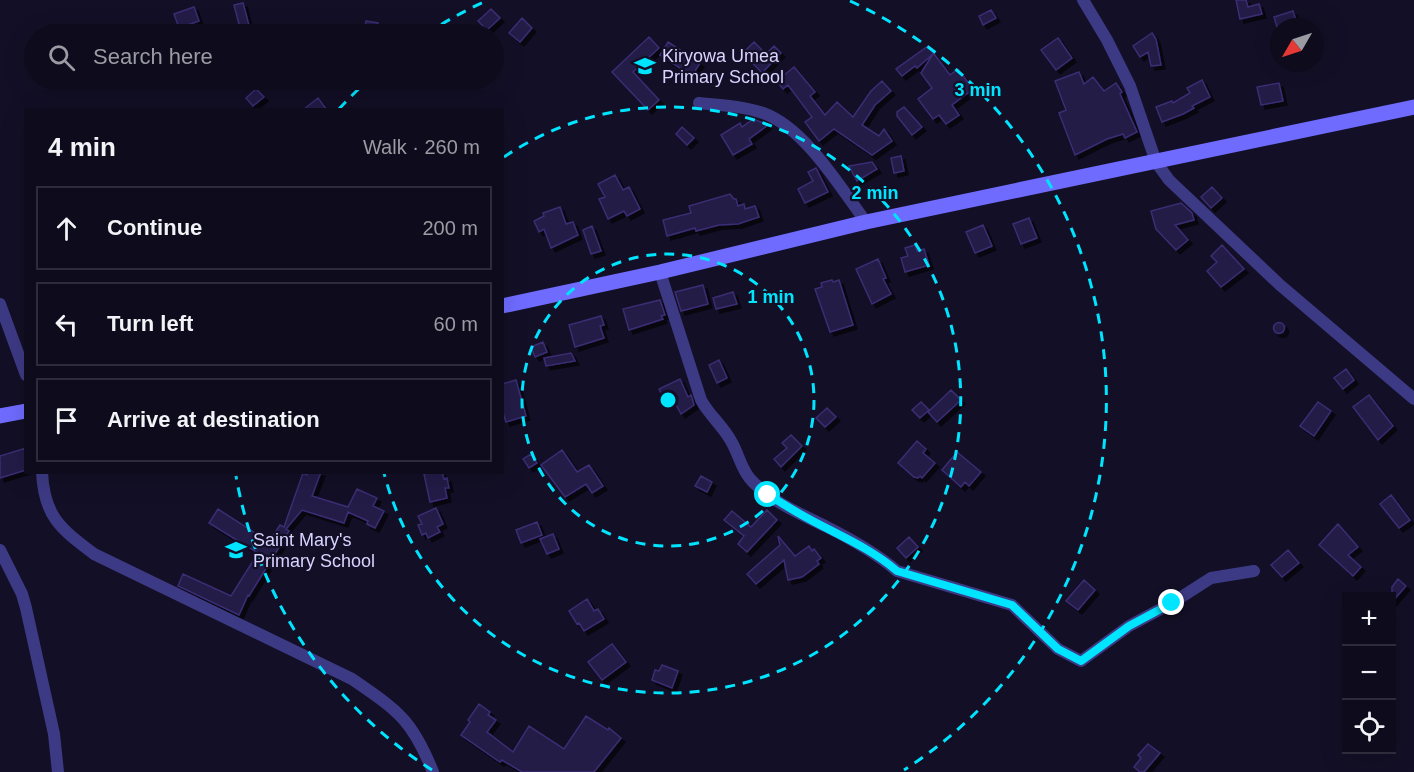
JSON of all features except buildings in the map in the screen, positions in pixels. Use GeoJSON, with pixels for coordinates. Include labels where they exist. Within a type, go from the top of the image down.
{"type":"FeatureCollection","features":[{"type":"Feature","properties":{"kind":"main road"},"geometry":{"type":"LineString","coordinates":[[504,306],[660,272],[866,222],[1414,107]]}},
{"type":"Feature","properties":{"kind":"main road"},"geometry":{"type":"LineString","coordinates":[[0,416],[24,411]]}},
{"type":"Feature","properties":{"kind":"street"},"geometry":{"type":"LineString","coordinates":[[1083,0],[1107,40],[1130,86],[1156,162],[1175,186],[1280,285],[1414,399]]}},
{"type":"Feature","properties":{"kind":"street"},"geometry":{"type":"LineString","coordinates":[[699,103],[749,108],[780,122],[811,150],[866,222]]}},
{"type":"Feature","properties":{"kind":"street"},"geometry":{"type":"LineString","coordinates":[[660,272],[700,400],[731,440],[742,467],[751,480],[768,495],[855,542],[882,558],[897,571],[1012,605],[1058,649],[1081,661],[1129,626],[1172,603],[1211,578],[1254,571]]}},
{"type":"Feature","properties":{"kind":"street"},"geometry":{"type":"LineString","coordinates":[[0,304],[24,370]]}},
{"type":"Feature","properties":{"kind":"street"},"geometry":{"type":"LineString","coordinates":[[42,474],[42,484],[53,517],[60,527],[94,554],[352,679],[404,717],[415,732],[433,772]]}},
{"type":"Feature","properties":{"kind":"street"},"geometry":{"type":"LineString","coordinates":[[0,550],[26,608],[54,734],[58,772]]}},
{"type":"Feature","properties":{"kind":"place","name":"Kiryowa Umea Primary School"},"geometry":{"type":"Point","coordinates":[645,66]}},
{"type":"Feature","properties":{"kind":"place","name":"Saint Mary's Primary School"},"geometry":{"type":"Point","coordinates":[236,550]}},
{"type":"Feature","properties":{"kind":"route"},"geometry":{"type":"LineString","coordinates":[[768,495],[855,542],[882,558],[897,571],[1012,605],[1058,649],[1081,661],[1129,626],[1172,603]]}}]}
